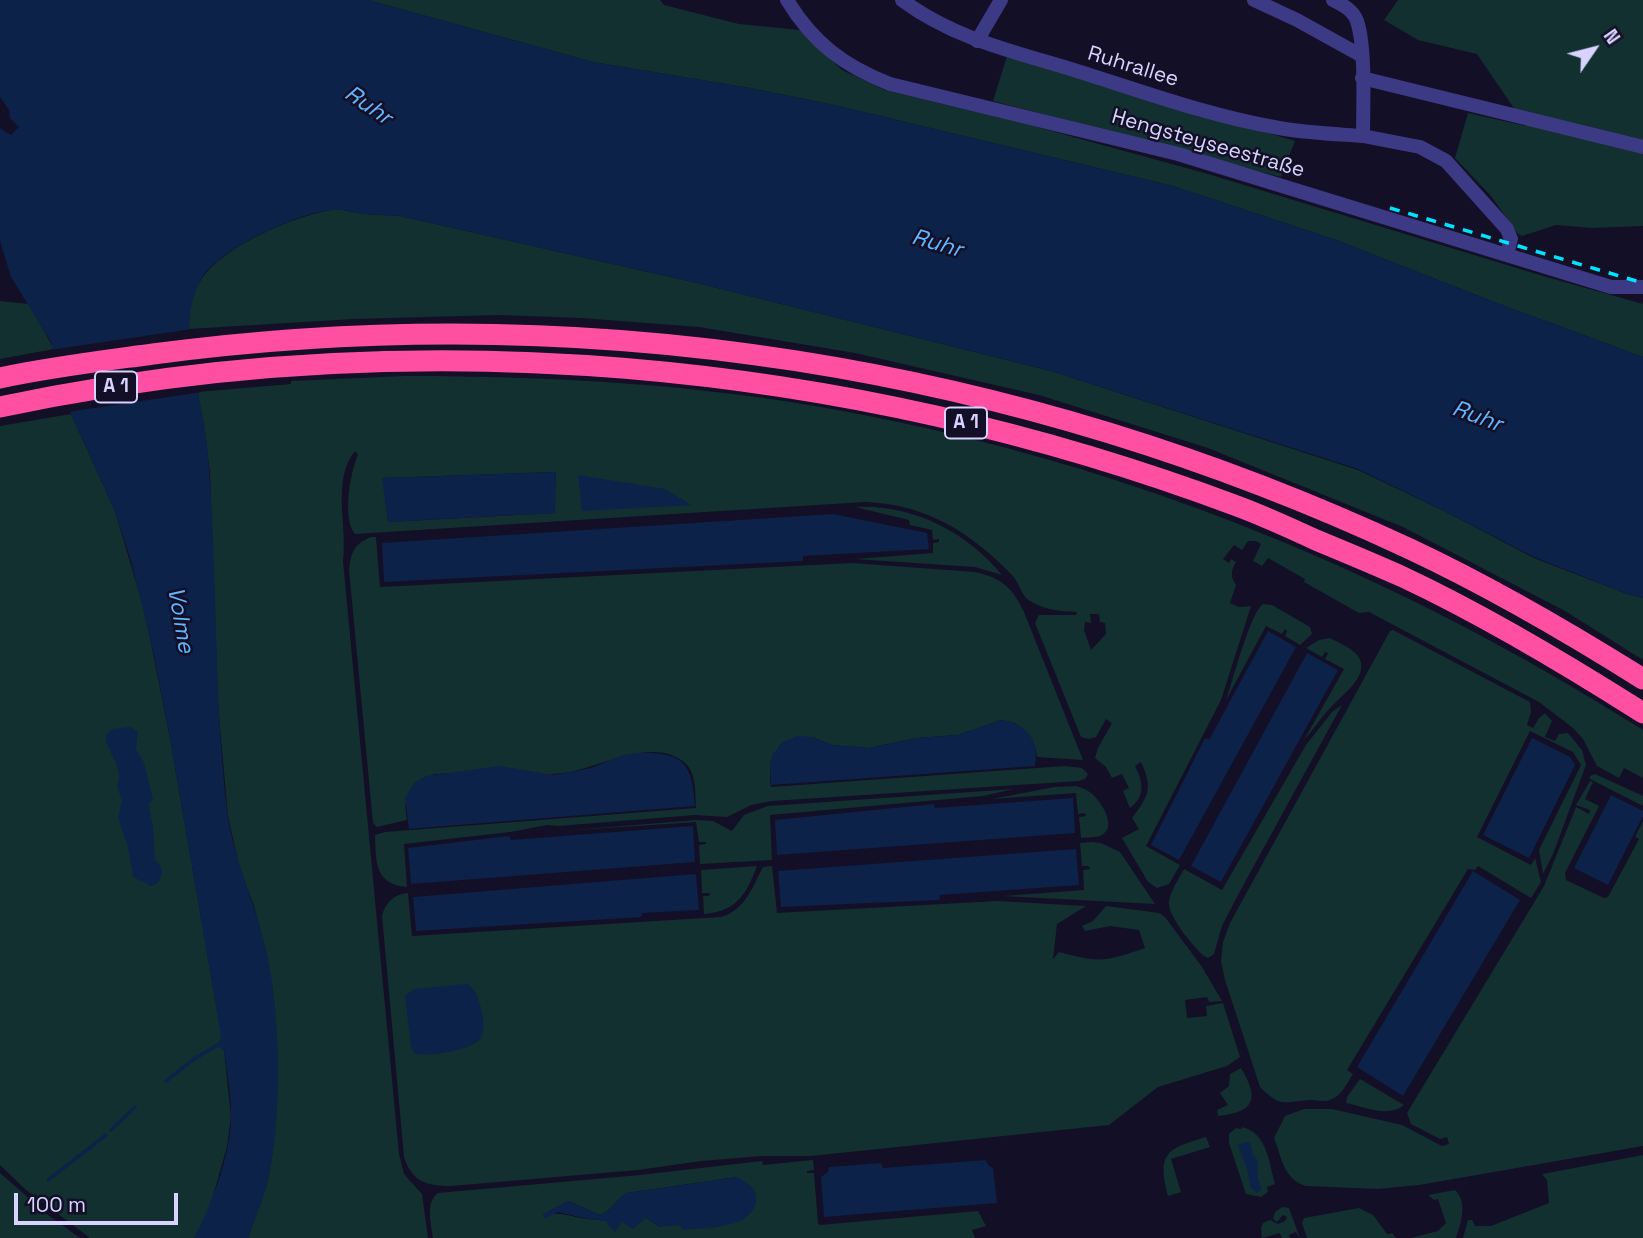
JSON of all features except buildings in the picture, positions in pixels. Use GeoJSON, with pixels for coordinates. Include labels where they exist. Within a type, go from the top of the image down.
{"type":"FeatureCollection","features":[{"type":"Feature","properties":{"kind":"highway","name":"A 1"},"geometry":{"type":"LineString","coordinates":[[0,378],[41,369],[229,344],[370,334],[563,335],[678,344],[778,357],[942,388],[1086,426],[1248,480],[1410,549],[1493,591],[1643,679]]}},
{"type":"Feature","properties":{"kind":"highway","name":"A 1"},"geometry":{"type":"LineString","coordinates":[[0,407],[53,395],[232,371],[362,363],[499,361],[669,371],[865,401],[1023,436],[1150,475],[1240,507],[1405,578],[1493,623],[1643,713]]}},
{"type":"Feature","properties":{"kind":"street","name":"Hengsteyseestraße"},"geometry":{"type":"LineString","coordinates":[[787,0],[808,32],[830,51],[864,74],[890,84],[1178,154],[1611,287],[1643,287]]}},
{"type":"Feature","properties":{"kind":"street","name":"Ruhrallee"},"geometry":{"type":"LineString","coordinates":[[902,0],[949,30],[977,41],[1143,93],[1276,128],[1363,136],[1420,147],[1446,161],[1507,229],[1511,239],[1507,254]]}},
{"type":"Feature","properties":{"kind":"street"},"geometry":{"type":"LineString","coordinates":[[977,41],[1001,0]]}},
{"type":"Feature","properties":{"kind":"street"},"geometry":{"type":"LineString","coordinates":[[1254,0],[1362,56]]}},
{"type":"Feature","properties":{"kind":"street"},"geometry":{"type":"LineString","coordinates":[[1333,0],[1348,8],[1357,20],[1362,56],[1363,136]]}},
{"type":"Feature","properties":{"kind":"street"},"geometry":{"type":"LineString","coordinates":[[1362,78],[1643,147]]}},
{"type":"Feature","properties":{"kind":"green space"},"geometry":{"type":"Polygon","coordinates":[[[368,0],[660,0],[664,5],[739,24],[800,30],[842,70],[885,90],[1030,125],[1208,174],[1643,304],[1643,357],[1339,241],[1173,186],[834,105],[593,62],[368,0]]]}},
{"type":"Feature","properties":{"kind":"green space"},"geometry":{"type":"Polygon","coordinates":[[[1398,0],[1643,0],[1643,226],[1592,228],[1556,225],[1522,236],[1517,233],[1491,196],[1455,158],[1468,113],[1526,126],[1477,54],[1418,40],[1384,20],[1398,0]]]}},
{"type":"Feature","properties":{"kind":"green space"},"geometry":{"type":"Polygon","coordinates":[[[1007,56],[1295,141],[1281,177],[993,101],[1007,56]]]}},
{"type":"Feature","properties":{"kind":"green space"},"geometry":{"type":"Polygon","coordinates":[[[337,209],[400,216],[697,283],[1051,371],[1358,470],[1534,558],[1643,598],[1643,660],[1565,611],[1403,527],[1208,448],[1039,395],[855,353],[699,327],[500,315],[353,319],[189,329],[190,308],[195,292],[206,273],[217,262],[266,232],[304,217],[337,209]]]}},
{"type":"Feature","properties":{"kind":"green space"},"geometry":{"type":"Polygon","coordinates":[[[0,301],[29,304],[54,349],[0,359],[0,301]]]}},
{"type":"Feature","properties":{"kind":"green space"},"geometry":{"type":"Polygon","coordinates":[[[460,376],[680,388],[843,411],[950,434],[1055,462],[1158,494],[1357,574],[1549,673],[1643,730],[1643,778],[1624,768],[1619,778],[1597,766],[1583,739],[1539,702],[1369,612],[1359,613],[1268,558],[1262,566],[1253,561],[1261,544],[1248,541],[1242,550],[1234,545],[1223,559],[1229,563],[1231,559],[1236,562],[1232,574],[1236,585],[1230,603],[1239,607],[1251,606],[1221,700],[1146,846],[1180,865],[1169,884],[1157,888],[1148,882],[1122,838],[1139,829],[1132,818],[1142,804],[1148,785],[1141,762],[1135,766],[1140,778],[1141,794],[1130,808],[1123,791],[1129,788],[1122,774],[1112,778],[1106,767],[1095,758],[1112,723],[1106,719],[1096,737],[1081,737],[1035,623],[1039,615],[1076,615],[1077,612],[1052,610],[1030,601],[1014,578],[996,560],[946,523],[908,508],[865,502],[355,534],[351,527],[348,507],[352,473],[358,455],[355,451],[348,463],[342,490],[343,561],[399,1154],[404,1174],[422,1194],[428,1238],[248,1238],[267,1184],[273,1150],[277,1092],[276,1040],[267,955],[254,906],[239,866],[228,816],[218,705],[210,472],[198,392],[291,384],[291,381],[460,376]],[[556,472],[383,478],[388,522],[554,513],[556,472]],[[1090,614],[1091,623],[1085,622],[1084,630],[1091,650],[1106,634],[1105,623],[1100,622],[1099,614],[1090,614]]]}},
{"type":"Feature","properties":{"kind":"green space"},"geometry":{"type":"Polygon","coordinates":[[[71,414],[115,511],[145,613],[169,733],[224,1050],[231,1117],[227,1147],[209,1210],[194,1238],[90,1238],[25,1189],[0,1165],[0,426],[71,414]]]}},
{"type":"Feature","properties":{"kind":"green space"},"geometry":{"type":"Polygon","coordinates":[[[855,507],[897,510],[936,523],[972,545],[1002,575],[975,567],[855,559],[933,553],[933,543],[939,542],[939,539],[933,540],[932,530],[910,525],[909,520],[855,507]]]}},
{"type":"Feature","properties":{"kind":"green space"},"geometry":{"type":"Polygon","coordinates":[[[371,537],[376,537],[380,587],[852,563],[984,574],[1005,585],[1020,603],[1083,760],[1037,757],[1035,746],[1015,723],[1001,720],[958,735],[917,738],[869,748],[832,745],[812,737],[783,742],[771,763],[771,787],[1065,766],[1082,768],[1088,774],[1085,779],[1079,781],[772,801],[751,805],[727,817],[695,815],[547,825],[404,844],[407,887],[396,885],[388,882],[379,870],[375,835],[385,832],[696,808],[695,790],[693,777],[684,762],[657,752],[625,756],[559,774],[434,774],[405,805],[407,820],[377,827],[373,823],[349,570],[354,549],[371,537]]]}},
{"type":"Feature","properties":{"kind":"green space"},"geometry":{"type":"Polygon","coordinates":[[[1263,604],[1272,605],[1310,627],[1312,634],[1300,645],[1285,636],[1285,629],[1282,634],[1266,626],[1226,700],[1247,633],[1263,604]]]}},
{"type":"Feature","properties":{"kind":"green space"},"geometry":{"type":"Polygon","coordinates":[[[1393,630],[1530,702],[1531,712],[1527,725],[1533,728],[1545,713],[1552,721],[1545,737],[1555,741],[1559,734],[1568,733],[1582,750],[1586,765],[1543,874],[1539,850],[1581,765],[1573,752],[1530,731],[1477,837],[1531,865],[1535,858],[1541,882],[1531,898],[1478,866],[1475,870],[1468,869],[1347,1070],[1353,1074],[1341,1092],[1327,1101],[1278,1101],[1260,1087],[1225,980],[1221,961],[1223,942],[1230,923],[1390,631],[1393,630]]]}},
{"type":"Feature","properties":{"kind":"green space"},"geometry":{"type":"Polygon","coordinates":[[[1330,638],[1358,656],[1361,670],[1354,684],[1304,740],[1344,669],[1325,659],[1328,653],[1325,652],[1322,657],[1306,648],[1319,640],[1330,638]]]}},
{"type":"Feature","properties":{"kind":"green space"},"geometry":{"type":"Polygon","coordinates":[[[1342,705],[1222,926],[1214,954],[1208,958],[1204,956],[1183,932],[1170,911],[1172,891],[1184,869],[1222,890],[1306,745],[1332,712],[1342,705]]]}},
{"type":"Feature","properties":{"kind":"green space"},"geometry":{"type":"Polygon","coordinates":[[[1595,774],[1643,796],[1643,806],[1590,779],[1590,776],[1595,774]]]}},
{"type":"Feature","properties":{"kind":"green space"},"geometry":{"type":"Polygon","coordinates":[[[1590,781],[1593,782],[1585,799],[1599,806],[1565,873],[1566,880],[1604,898],[1608,897],[1639,839],[1635,837],[1643,821],[1643,1146],[1419,1185],[1377,1189],[1306,1186],[1298,1183],[1284,1167],[1274,1138],[1285,1116],[1304,1109],[1332,1109],[1402,1125],[1442,1146],[1449,1144],[1447,1137],[1440,1139],[1411,1124],[1407,1113],[1544,886],[1576,807],[1589,814],[1590,810],[1576,805],[1590,781]]]}},
{"type":"Feature","properties":{"kind":"green space"},"geometry":{"type":"Polygon","coordinates":[[[1076,786],[1091,793],[1103,807],[1108,826],[1102,835],[1081,838],[1079,817],[1086,816],[1085,813],[1078,814],[1076,793],[992,799],[1055,787],[1076,786]]]}},
{"type":"Feature","properties":{"kind":"green space"},"geometry":{"type":"Polygon","coordinates":[[[1014,789],[983,796],[770,815],[772,860],[700,864],[699,845],[706,842],[699,842],[696,822],[562,831],[696,820],[713,821],[732,831],[744,815],[768,806],[1014,789]]]}},
{"type":"Feature","properties":{"kind":"green space"},"geometry":{"type":"Polygon","coordinates":[[[1092,842],[1120,852],[1155,904],[1003,896],[1084,890],[1083,870],[1090,869],[1089,866],[1082,866],[1080,843],[1092,842]]]}},
{"type":"Feature","properties":{"kind":"green space"},"geometry":{"type":"Polygon","coordinates":[[[757,866],[739,900],[725,909],[704,914],[703,896],[709,896],[710,893],[702,893],[701,870],[757,866]]]}},
{"type":"Feature","properties":{"kind":"green space"},"geometry":{"type":"Polygon","coordinates":[[[772,866],[777,913],[997,901],[1086,906],[1057,924],[1053,959],[1059,952],[1102,959],[1145,948],[1139,930],[1110,926],[1085,931],[1082,926],[1093,921],[1106,906],[1159,913],[1165,917],[1202,967],[1222,1001],[1209,1002],[1207,997],[1185,1000],[1187,1018],[1207,1016],[1206,1006],[1223,1003],[1240,1057],[1227,1066],[1158,1087],[1109,1125],[811,1156],[761,1156],[701,1161],[638,1170],[451,1186],[422,1181],[411,1172],[404,1157],[382,916],[391,900],[408,893],[412,936],[721,917],[742,904],[763,867],[772,866]]]}},
{"type":"Feature","properties":{"kind":"green space"},"geometry":{"type":"Polygon","coordinates":[[[1241,1068],[1252,1095],[1250,1102],[1240,1111],[1218,1116],[1217,1110],[1228,1105],[1220,1093],[1229,1086],[1230,1074],[1241,1068]]]}},
{"type":"Feature","properties":{"kind":"green space"},"geometry":{"type":"Polygon","coordinates":[[[1360,1079],[1404,1105],[1398,1109],[1384,1111],[1346,1103],[1347,1097],[1360,1079]]]}},
{"type":"Feature","properties":{"kind":"green space"},"geometry":{"type":"Polygon","coordinates":[[[1242,1127],[1257,1135],[1269,1158],[1275,1184],[1267,1187],[1268,1192],[1261,1197],[1246,1194],[1229,1143],[1229,1134],[1242,1127]]]}},
{"type":"Feature","properties":{"kind":"green space"},"geometry":{"type":"Polygon","coordinates":[[[1206,1137],[1210,1147],[1171,1159],[1181,1192],[1168,1196],[1164,1170],[1168,1155],[1182,1145],[1206,1137]]]}},
{"type":"Feature","properties":{"kind":"green space"},"geometry":{"type":"Polygon","coordinates":[[[1643,1155],[1643,1238],[1463,1238],[1468,1220],[1472,1220],[1475,1226],[1491,1226],[1549,1203],[1547,1180],[1542,1174],[1643,1155]]]}},
{"type":"Feature","properties":{"kind":"green space"},"geometry":{"type":"Polygon","coordinates":[[[813,1160],[814,1170],[807,1173],[814,1173],[820,1225],[978,1211],[986,1226],[972,1230],[975,1238],[433,1238],[430,1208],[438,1193],[762,1161],[763,1165],[813,1160]],[[737,1177],[627,1193],[600,1215],[568,1201],[543,1215],[561,1214],[610,1221],[646,1218],[660,1227],[737,1177]]]}},
{"type":"Feature","properties":{"kind":"green space"},"geometry":{"type":"Polygon","coordinates":[[[0,1173],[48,1215],[80,1238],[0,1238],[0,1173]]]}},
{"type":"Feature","properties":{"kind":"green space"},"geometry":{"type":"Polygon","coordinates":[[[1455,1190],[1462,1207],[1456,1238],[1411,1238],[1438,1231],[1446,1223],[1438,1199],[1434,1200],[1428,1195],[1455,1190]]]}},
{"type":"Feature","properties":{"kind":"green space"},"geometry":{"type":"Polygon","coordinates":[[[1282,1207],[1289,1208],[1300,1238],[1296,1232],[1289,1235],[1290,1238],[1282,1238],[1280,1233],[1262,1238],[1263,1223],[1270,1220],[1278,1224],[1285,1221],[1287,1217],[1283,1215],[1277,1222],[1273,1219],[1275,1212],[1282,1207]]]}},
{"type":"Feature","properties":{"kind":"green space"},"geometry":{"type":"Polygon","coordinates":[[[1359,1208],[1373,1215],[1387,1234],[1392,1233],[1396,1238],[1307,1238],[1302,1223],[1304,1218],[1359,1208]]]}},
{"type":"Feature","properties":{"kind":"water"},"geometry":{"type":"Polygon","coordinates":[[[0,0],[368,0],[593,62],[834,105],[1173,186],[1339,241],[1643,357],[1643,598],[1534,557],[1358,469],[1051,371],[697,283],[400,216],[335,210],[303,217],[263,233],[226,254],[203,276],[194,295],[190,337],[207,445],[227,810],[234,847],[257,919],[272,980],[278,1068],[276,1128],[268,1181],[248,1238],[194,1238],[214,1194],[228,1146],[231,1107],[224,1051],[217,1045],[221,1039],[220,1030],[169,733],[154,655],[131,561],[115,511],[71,414],[51,342],[11,277],[0,241],[0,128],[11,135],[19,127],[10,118],[9,110],[0,97],[0,0]]]}},
{"type":"Feature","properties":{"kind":"water"},"geometry":{"type":"Polygon","coordinates":[[[556,472],[555,513],[388,522],[382,478],[556,472]]]}},
{"type":"Feature","properties":{"kind":"water"},"geometry":{"type":"Polygon","coordinates":[[[578,475],[665,489],[691,505],[582,511],[578,475]]]}},
{"type":"Feature","properties":{"kind":"water"},"geometry":{"type":"Polygon","coordinates":[[[833,514],[927,533],[929,549],[803,556],[803,561],[384,582],[382,543],[833,514]]]}},
{"type":"Feature","properties":{"kind":"water"},"geometry":{"type":"Polygon","coordinates":[[[1268,631],[1296,647],[1179,860],[1151,845],[1205,738],[1209,740],[1268,631]]]}},
{"type":"Feature","properties":{"kind":"water"},"geometry":{"type":"Polygon","coordinates":[[[1307,653],[1338,670],[1221,882],[1191,866],[1307,653]]]}},
{"type":"Feature","properties":{"kind":"water"},"geometry":{"type":"Polygon","coordinates":[[[1001,720],[1018,725],[1029,734],[1035,748],[1035,766],[771,785],[770,762],[773,754],[783,742],[797,736],[812,737],[832,745],[869,748],[917,738],[958,735],[1001,720]]]}},
{"type":"Feature","properties":{"kind":"water"},"geometry":{"type":"Polygon","coordinates":[[[130,727],[138,732],[136,749],[144,763],[153,799],[149,810],[155,860],[160,865],[162,874],[158,883],[151,886],[133,877],[128,847],[118,818],[122,800],[117,787],[117,765],[106,742],[106,734],[113,729],[130,727]]]}},
{"type":"Feature","properties":{"kind":"water"},"geometry":{"type":"Polygon","coordinates":[[[1532,738],[1570,757],[1575,765],[1529,858],[1483,835],[1532,738]]]}},
{"type":"Feature","properties":{"kind":"water"},"geometry":{"type":"Polygon","coordinates":[[[637,753],[675,757],[682,762],[691,779],[695,806],[409,829],[405,798],[414,783],[426,776],[500,766],[554,775],[591,768],[624,755],[637,753]]]}},
{"type":"Feature","properties":{"kind":"water"},"geometry":{"type":"Polygon","coordinates":[[[1611,795],[1643,811],[1643,816],[1608,885],[1574,868],[1611,795]]]}},
{"type":"Feature","properties":{"kind":"water"},"geometry":{"type":"Polygon","coordinates":[[[1073,798],[1075,833],[777,855],[775,820],[934,804],[935,808],[1073,798]]]}},
{"type":"Feature","properties":{"kind":"water"},"geometry":{"type":"Polygon","coordinates":[[[693,826],[695,862],[411,884],[408,848],[509,836],[511,840],[693,826]]]}},
{"type":"Feature","properties":{"kind":"water"},"geometry":{"type":"Polygon","coordinates":[[[1076,849],[1079,885],[940,895],[939,900],[781,907],[778,871],[1076,849]]]}},
{"type":"Feature","properties":{"kind":"water"},"geometry":{"type":"Polygon","coordinates":[[[1473,871],[1520,900],[1403,1096],[1357,1067],[1473,871]]]}},
{"type":"Feature","properties":{"kind":"water"},"geometry":{"type":"Polygon","coordinates":[[[696,874],[699,910],[642,913],[641,917],[416,931],[413,897],[696,874]]]}},
{"type":"Feature","properties":{"kind":"water"},"geometry":{"type":"Polygon","coordinates":[[[467,984],[479,1000],[483,1025],[481,1038],[469,1046],[449,1052],[414,1053],[405,996],[414,989],[467,984]]]}},
{"type":"Feature","properties":{"kind":"water"},"geometry":{"type":"Polygon","coordinates":[[[1250,1143],[1257,1159],[1258,1180],[1262,1189],[1257,1193],[1250,1187],[1248,1172],[1237,1145],[1250,1143]]]}},
{"type":"Feature","properties":{"kind":"water"},"geometry":{"type":"Polygon","coordinates":[[[985,1160],[993,1168],[997,1203],[824,1217],[821,1177],[828,1172],[829,1167],[881,1163],[883,1168],[985,1160]]]}},
{"type":"Feature","properties":{"kind":"water"},"geometry":{"type":"Polygon","coordinates":[[[737,1177],[754,1189],[756,1201],[753,1210],[746,1217],[726,1225],[683,1230],[680,1225],[660,1227],[646,1218],[633,1229],[622,1222],[615,1232],[605,1221],[558,1212],[544,1219],[543,1214],[568,1201],[600,1215],[627,1193],[737,1177]]]}},
{"type":"Feature","properties":{"kind":"pier"},"geometry":{"type":"Polygon","coordinates":[[[192,329],[202,392],[67,412],[50,350],[192,329]]]}},
{"type":"Feature","properties":{"kind":"waterway"},"geometry":{"type":"LineString","coordinates":[[166,1081],[194,1059],[221,1043]]}},
{"type":"Feature","properties":{"kind":"waterway"},"geometry":{"type":"LineString","coordinates":[[111,1130],[135,1107]]}},
{"type":"Feature","properties":{"kind":"waterway"},"geometry":{"type":"LineString","coordinates":[[48,1180],[106,1135]]}},
{"type":"Feature","properties":{"kind":"railway"},"geometry":{"type":"LineString","coordinates":[[1390,208],[1643,283]]}},
{"type":"Feature","properties":{"kind":"water label","name":"Ruhr"},"geometry":{"type":"Point","coordinates":[368,106]}},
{"type":"Feature","properties":{"kind":"water label","name":"Ruhr"},"geometry":{"type":"Point","coordinates":[937,244]}},
{"type":"Feature","properties":{"kind":"water label","name":"Ruhr"},"geometry":{"type":"Point","coordinates":[1477,417]}},
{"type":"Feature","properties":{"kind":"water label","name":"Volme"},"geometry":{"type":"Point","coordinates":[180,620]}}]}
